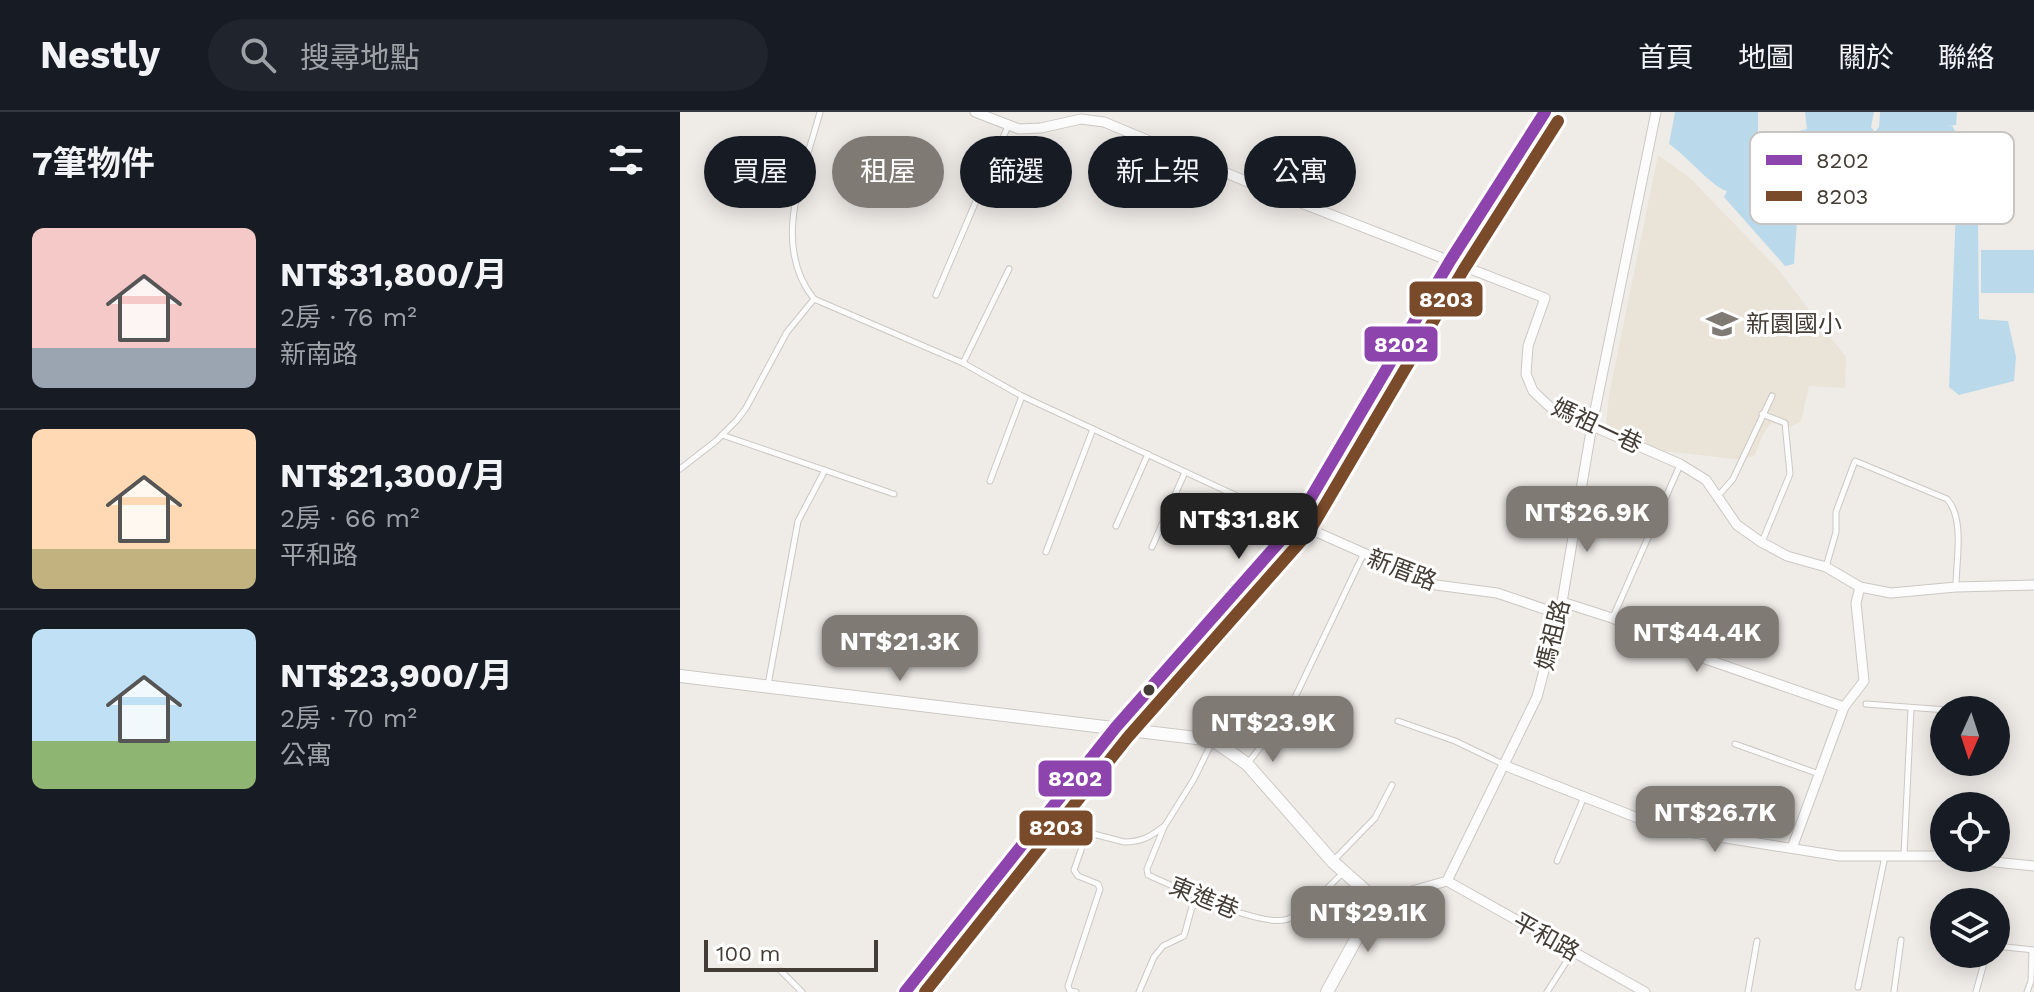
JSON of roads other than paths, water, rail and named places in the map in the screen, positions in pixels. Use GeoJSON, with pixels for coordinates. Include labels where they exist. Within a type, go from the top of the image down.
{"type":"FeatureCollection","features":[{"type":"Feature","properties":{"kind":"street","name":"媽祖一巷"},"geometry":{"type":"LineString","coordinates":[[975,112],[1019,129],[1041,128],[1081,119],[1104,122],[1255,185],[1545,298],[1528,346],[1526,374],[1533,391],[1551,408],[1680,464],[1706,480],[1737,525],[1787,556],[1826,567],[1860,587],[1891,593],[2034,585]]}},
{"type":"Feature","properties":{"kind":"street"},"geometry":{"type":"LineString","coordinates":[[905,992],[1116,727],[1296,523],[1450,261],[1545,112]]}},
{"type":"Feature","properties":{"kind":"street","name":"媽祖路"},"geometry":{"type":"LineString","coordinates":[[1447,881],[1506,766],[1537,697],[1562,602],[1592,425],[1656,112]]}},
{"type":"Feature","properties":{"kind":"street","name":"新厝路"},"geometry":{"type":"LineString","coordinates":[[1296,523],[1436,585],[1497,593],[1559,614]]}},
{"type":"Feature","properties":{"kind":"street"},"geometry":{"type":"LineString","coordinates":[[1792,848],[1844,707],[1864,681],[1856,603],[1860,587]]}},
{"type":"Feature","properties":{"kind":"street"},"geometry":{"type":"LineString","coordinates":[[1562,602],[1612,618],[1694,655],[1844,707]]}},
{"type":"Feature","properties":{"kind":"street"},"geometry":{"type":"LineString","coordinates":[[680,676],[1213,740],[1247,764],[1333,862],[1377,901]]}},
{"type":"Feature","properties":{"kind":"street"},"geometry":{"type":"LineString","coordinates":[[1506,766],[1663,828],[1839,856],[1930,856]]}},
{"type":"Feature","properties":{"kind":"street"},"geometry":{"type":"LineString","coordinates":[[2010,864],[2034,866]]}},
{"type":"Feature","properties":{"kind":"street"},"geometry":{"type":"LineString","coordinates":[[1327,992],[1377,901],[1447,881]]}},
{"type":"Feature","properties":{"kind":"street","name":"平和路"},"geometry":{"type":"LineString","coordinates":[[1447,881],[1645,992]]}},
{"type":"Feature","properties":{"kind":"lane"},"geometry":{"type":"LineString","coordinates":[[820,112],[793,214],[791,251],[802,285],[814,299],[963,363],[1022,396],[1296,523]]}},
{"type":"Feature","properties":{"kind":"lane"},"geometry":{"type":"LineString","coordinates":[[936,295],[1008,125]]}},
{"type":"Feature","properties":{"kind":"lane"},"geometry":{"type":"LineString","coordinates":[[963,363],[1009,269]]}},
{"type":"Feature","properties":{"kind":"lane"},"geometry":{"type":"LineString","coordinates":[[680,469],[722,435],[746,408],[787,332],[814,299]]}},
{"type":"Feature","properties":{"kind":"lane"},"geometry":{"type":"LineString","coordinates":[[990,481],[1022,396]]}},
{"type":"Feature","properties":{"kind":"lane"},"geometry":{"type":"LineString","coordinates":[[1718,496],[1733,479],[1772,396]]}},
{"type":"Feature","properties":{"kind":"lane"},"geometry":{"type":"LineString","coordinates":[[1761,542],[1790,474],[1785,423],[1762,414]]}},
{"type":"Feature","properties":{"kind":"lane"},"geometry":{"type":"LineString","coordinates":[[1046,552],[1093,429]]}},
{"type":"Feature","properties":{"kind":"lane"},"geometry":{"type":"LineString","coordinates":[[722,435],[894,494]]}},
{"type":"Feature","properties":{"kind":"lane"},"geometry":{"type":"LineString","coordinates":[[1116,526],[1148,454]]}},
{"type":"Feature","properties":{"kind":"lane"},"geometry":{"type":"LineString","coordinates":[[1826,567],[1836,532],[1836,512],[1855,461],[1947,499],[1952,505],[1957,520],[1956,587]]}},
{"type":"Feature","properties":{"kind":"lane"},"geometry":{"type":"LineString","coordinates":[[1612,618],[1680,464]]}},
{"type":"Feature","properties":{"kind":"lane"},"geometry":{"type":"LineString","coordinates":[[768,686],[798,521],[825,470]]}},
{"type":"Feature","properties":{"kind":"lane"},"geometry":{"type":"LineString","coordinates":[[1152,547],[1185,472]]}},
{"type":"Feature","properties":{"kind":"lane"},"geometry":{"type":"LineString","coordinates":[[1247,764],[1289,710],[1363,555]]}},
{"type":"Feature","properties":{"kind":"lane"},"geometry":{"type":"LineString","coordinates":[[1866,704],[1930,709]]}},
{"type":"Feature","properties":{"kind":"lane"},"geometry":{"type":"LineString","coordinates":[[1904,855],[1911,708]]}},
{"type":"Feature","properties":{"kind":"lane"},"geometry":{"type":"LineString","coordinates":[[1398,721],[1455,741],[1506,766]]}},
{"type":"Feature","properties":{"kind":"lane","name":"東進巷"},"geometry":{"type":"LineString","coordinates":[[1213,740],[1194,779],[1164,827],[1147,869],[1148,875],[1243,914],[1277,922],[1286,920],[1311,903],[1344,871]]}},
{"type":"Feature","properties":{"kind":"lane"},"geometry":{"type":"LineString","coordinates":[[1735,744],[1819,774]]}},
{"type":"Feature","properties":{"kind":"lane"},"geometry":{"type":"LineString","coordinates":[[1333,862],[1375,818],[1392,785]]}},
{"type":"Feature","properties":{"kind":"lane"},"geometry":{"type":"LineString","coordinates":[[1557,861],[1584,797]]}},
{"type":"Feature","properties":{"kind":"lane"},"geometry":{"type":"LineString","coordinates":[[1042,820],[1124,842],[1150,838],[1164,827]]}},
{"type":"Feature","properties":{"kind":"lane"},"geometry":{"type":"LineString","coordinates":[[1076,992],[1070,991],[1068,986],[1100,889],[1098,884],[1078,876],[1074,870],[1087,833]]}},
{"type":"Feature","properties":{"kind":"lane"},"geometry":{"type":"LineString","coordinates":[[1858,987],[1885,855]]}},
{"type":"Feature","properties":{"kind":"lane"},"geometry":{"type":"LineString","coordinates":[[1139,992],[1154,957],[1163,946],[1184,936],[1192,907],[1205,899]]}},
{"type":"Feature","properties":{"kind":"lane"},"geometry":{"type":"LineString","coordinates":[[1894,992],[1901,940]]}},
{"type":"Feature","properties":{"kind":"lane"},"geometry":{"type":"LineString","coordinates":[[1748,992],[1757,941]]}},
{"type":"Feature","properties":{"kind":"lane"},"geometry":{"type":"LineString","coordinates":[[2010,948],[2033,950],[2031,981],[2027,992]]}},
{"type":"Feature","properties":{"kind":"lane"},"geometry":{"type":"LineString","coordinates":[[1547,992],[1572,953]]}},
{"type":"Feature","properties":{"kind":"lane"},"geometry":{"type":"LineString","coordinates":[[1976,992],[1983,968]]}},
{"type":"Feature","properties":{"kind":"lane"},"geometry":{"type":"LineString","coordinates":[[781,971],[802,992]]}},
{"type":"Feature","properties":{"kind":"water"},"geometry":{"type":"Polygon","coordinates":[[[1675,112],[1758,112],[1758,132],[1750,132],[1750,224],[1797,224],[1794,264],[1785,266],[1724,197],[1727,191],[1714,184],[1669,144],[1675,112]]]}},
{"type":"Feature","properties":{"kind":"water"},"geometry":{"type":"Polygon","coordinates":[[[1805,112],[1874,112],[1871,127],[1875,132],[1795,132],[1807,129],[1805,112]]]}},
{"type":"Feature","properties":{"kind":"water"},"geometry":{"type":"Polygon","coordinates":[[[1880,112],[1957,112],[1956,125],[1948,126],[1956,132],[1875,132],[1879,127],[1880,112]]]}},
{"type":"Feature","properties":{"kind":"water"},"geometry":{"type":"Polygon","coordinates":[[[1955,224],[1978,224],[1979,319],[2008,321],[2016,357],[2014,381],[1959,395],[1949,387],[1955,224]]]}},
{"type":"Feature","properties":{"kind":"water"},"geometry":{"type":"Polygon","coordinates":[[[1981,250],[2034,250],[2034,293],[1981,293],[1981,250]]]}},
{"type":"Feature","properties":{"kind":"place","name":"新園國小"},"geometry":{"type":"Point","coordinates":[1722,324]}}]}
